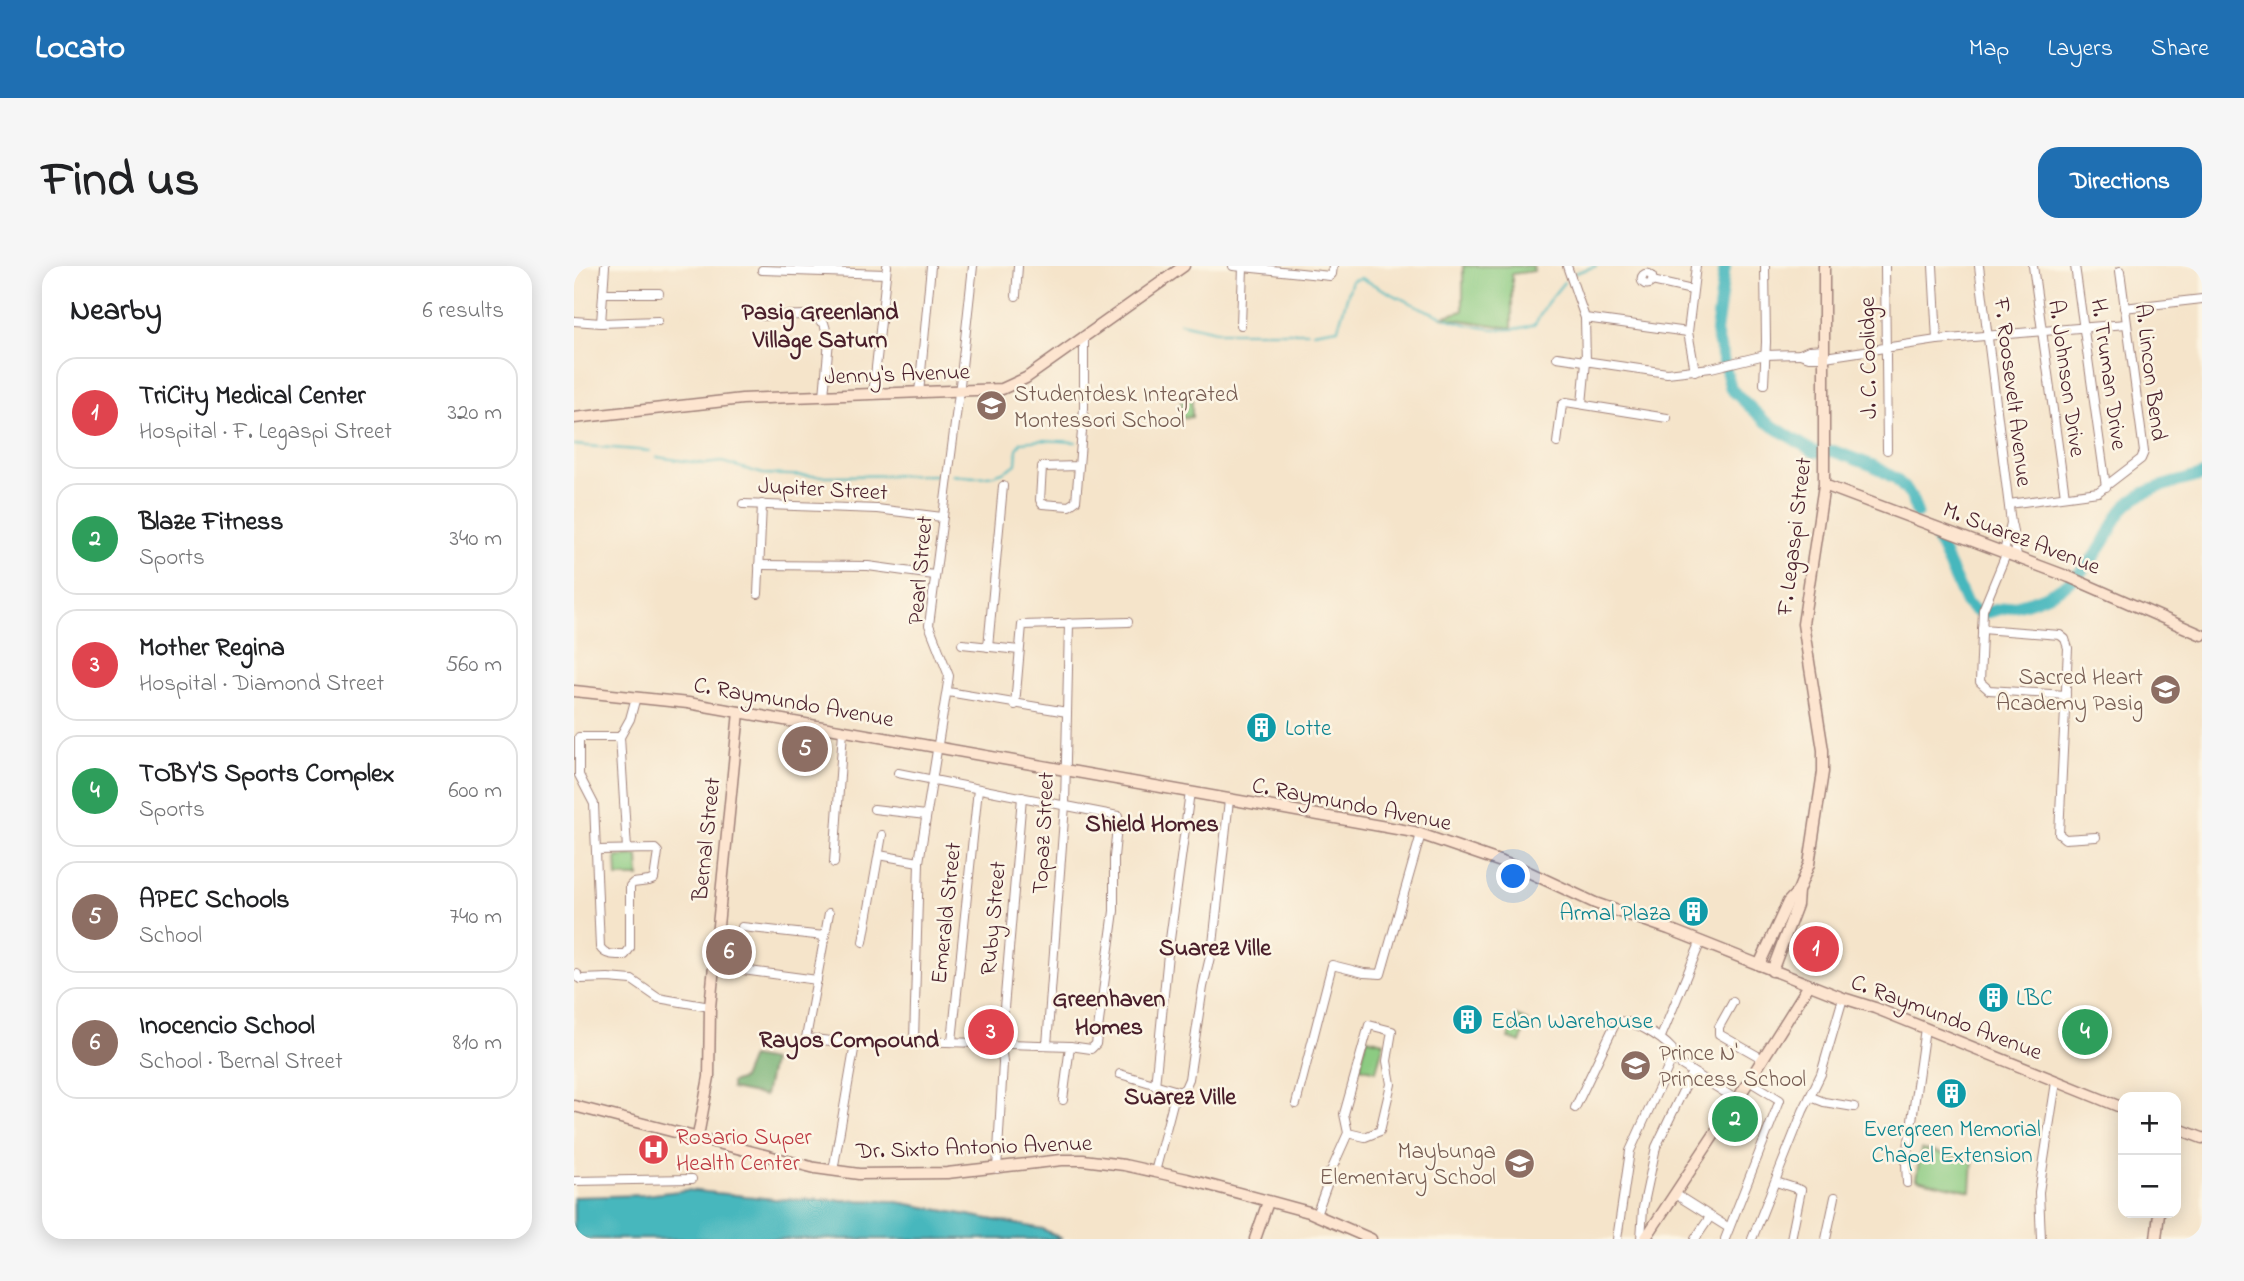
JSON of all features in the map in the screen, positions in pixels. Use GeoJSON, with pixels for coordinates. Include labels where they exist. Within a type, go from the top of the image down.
{"type":"FeatureCollection","features":[{"type":"Feature","properties":{"kind":"main road","name":"Jenny's Avenue"},"geometry":{"type":"LineString","coordinates":[[574,418],[742,399],[1002,389],[1020,382],[1184,266]]}},
{"type":"Feature","properties":{"kind":"main road","name":"F. Legaspi Street"},"geometry":{"type":"LineString","coordinates":[[1772,971],[1809,864],[1823,772],[1803,624],[1824,485],[1824,266]]}},
{"type":"Feature","properties":{"kind":"main road","name":"M. Suarez Avenue"},"geometry":{"type":"LineString","coordinates":[[1824,485],[2071,578],[2202,635]]}},
{"type":"Feature","properties":{"kind":"main road","name":"C. Raymundo Avenue"},"geometry":{"type":"LineString","coordinates":[[574,691],[636,696],[739,712],[1421,834],[1531,872],[1595,903],[1701,941],[2118,1106]]}},
{"type":"Feature","properties":{"kind":"main road","name":"Bernal Street"},"geometry":{"type":"LineString","coordinates":[[698,1136],[709,1077],[713,966],[739,712]]}},
{"type":"Feature","properties":{"kind":"main road","name":"F. Legaspi Street"},"geometry":{"type":"LineString","coordinates":[[1759,965],[1788,902],[1798,891]]}},
{"type":"Feature","properties":{"kind":"main road"},"geometry":{"type":"LineString","coordinates":[[1643,1239],[1737,1100],[1809,985]]}},
{"type":"Feature","properties":{"kind":"main road","name":"Dr. Sixto Antonio Avenue"},"geometry":{"type":"LineString","coordinates":[[574,1106],[833,1171],[894,1174],[998,1169],[1044,1162],[1083,1160],[1156,1171],[1316,1215],[1371,1239]]}},
{"type":"Feature","properties":{"kind":"main road"},"geometry":{"type":"LineString","coordinates":[[2181,1130],[2202,1138]]}},
{"type":"Feature","properties":{"kind":"main road"},"geometry":{"type":"LineString","coordinates":[[1255,1239],[1268,1202]]}},
{"type":"Feature","properties":{"kind":"main road"},"geometry":{"type":"LineString","coordinates":[[2156,1239],[2158,1218]]}},
{"type":"Feature","properties":{"kind":"street"},"geometry":{"type":"LineString","coordinates":[[601,323],[605,266]]}},
{"type":"Feature","properties":{"kind":"street"},"geometry":{"type":"LineString","coordinates":[[919,393],[931,266]]}},
{"type":"Feature","properties":{"kind":"street","name":"Pearl Street"},"geometry":{"type":"LineString","coordinates":[[952,1041],[914,1041],[919,862],[948,692],[948,671],[929,627],[972,266]]}},
{"type":"Feature","properties":{"kind":"street"},"geometry":{"type":"LineString","coordinates":[[1016,296],[1018,266]]}},
{"type":"Feature","properties":{"kind":"street"},"geometry":{"type":"LineString","coordinates":[[1233,266],[1330,276],[1333,269]]}},
{"type":"Feature","properties":{"kind":"street"},"geometry":{"type":"LineString","coordinates":[[1567,266],[1585,318],[1586,362],[1581,404]]}},
{"type":"Feature","properties":{"kind":"street"},"geometry":{"type":"LineString","coordinates":[[1695,371],[1688,332],[1696,266]]}},
{"type":"Feature","properties":{"kind":"street"},"geometry":{"type":"LineString","coordinates":[[1764,384],[1765,266]]}},
{"type":"Feature","properties":{"kind":"street","name":"J. C. Coolidge"},"geometry":{"type":"LineString","coordinates":[[1885,266],[1887,450]]}},
{"type":"Feature","properties":{"kind":"street"},"geometry":{"type":"LineString","coordinates":[[1933,266],[1937,340]]}},
{"type":"Feature","properties":{"kind":"street","name":"F. Roosevelt Avenue"},"geometry":{"type":"LineString","coordinates":[[1979,266],[2011,523],[2009,554]]}},
{"type":"Feature","properties":{"kind":"street","name":"A. Johnson Drive"},"geometry":{"type":"LineString","coordinates":[[2033,266],[2065,496]]}},
{"type":"Feature","properties":{"kind":"street","name":"H. Truman Drive"},"geometry":{"type":"LineString","coordinates":[[2075,266],[2106,487]]}},
{"type":"Feature","properties":{"kind":"street"},"geometry":{"type":"LineString","coordinates":[[1241,325],[1243,267]]}},
{"type":"Feature","properties":{"kind":"street"},"geometry":{"type":"LineString","coordinates":[[762,270],[886,270],[873,395]]}},
{"type":"Feature","properties":{"kind":"street","name":"A. Lincon Bend"},"geometry":{"type":"LineString","coordinates":[[2009,504],[2098,492],[2141,459],[2144,452],[2120,271]]}},
{"type":"Feature","properties":{"kind":"street"},"geometry":{"type":"LineString","coordinates":[[1652,281],[1692,290]]}},
{"type":"Feature","properties":{"kind":"street"},"geometry":{"type":"LineString","coordinates":[[603,293],[659,293]]}},
{"type":"Feature","properties":{"kind":"street"},"geometry":{"type":"LineString","coordinates":[[2124,308],[2202,299]]}},
{"type":"Feature","properties":{"kind":"street"},"geometry":{"type":"LineString","coordinates":[[760,316],[810,315],[824,323],[829,340],[824,396]]}},
{"type":"Feature","properties":{"kind":"street"},"geometry":{"type":"LineString","coordinates":[[1585,318],[1688,332]]}},
{"type":"Feature","properties":{"kind":"street"},"geometry":{"type":"LineString","coordinates":[[574,321],[658,321]]}},
{"type":"Feature","properties":{"kind":"street"},"geometry":{"type":"LineString","coordinates":[[1557,356],[1667,373],[1695,371],[1765,355],[1800,354],[1809,357],[1937,340],[2126,324]]}},
{"type":"Feature","properties":{"kind":"street"},"geometry":{"type":"LineString","coordinates":[[1079,466],[1042,467],[1042,503],[1069,506],[1076,501],[1084,408],[1084,336]]}},
{"type":"Feature","properties":{"kind":"street"},"geometry":{"type":"LineString","coordinates":[[1860,346],[1870,349]]}},
{"type":"Feature","properties":{"kind":"street"},"geometry":{"type":"LineString","coordinates":[[1557,443],[1563,402],[1667,418]]}},
{"type":"Feature","properties":{"kind":"street"},"geometry":{"type":"LineString","coordinates":[[988,647],[1003,486]]}},
{"type":"Feature","properties":{"kind":"street","name":"Jupiter Street"},"geometry":{"type":"LineString","coordinates":[[743,504],[877,509],[942,517]]}},
{"type":"Feature","properties":{"kind":"street"},"geometry":{"type":"LineString","coordinates":[[758,594],[762,504]]}},
{"type":"Feature","properties":{"kind":"street","name":"F. Roosevelt Avenue"},"geometry":{"type":"LineString","coordinates":[[2009,554],[2014,529],[2011,523]]}},
{"type":"Feature","properties":{"kind":"street"},"geometry":{"type":"LineString","coordinates":[[2009,554],[1983,610],[1980,682],[1989,690],[2066,695]]}},
{"type":"Feature","properties":{"kind":"street"},"geometry":{"type":"LineString","coordinates":[[759,565],[868,566],[934,575]]}},
{"type":"Feature","properties":{"kind":"street"},"geometry":{"type":"LineString","coordinates":[[1015,705],[1020,628],[1025,624],[1128,621]]}},
{"type":"Feature","properties":{"kind":"street","name":"Topaz Street"},"geometry":{"type":"LineString","coordinates":[[1047,1045],[1065,804],[1069,623]]}},
{"type":"Feature","properties":{"kind":"street"},"geometry":{"type":"LineString","coordinates":[[1982,624],[2063,636],[2068,648],[2059,834],[2065,839],[2096,837]]}},
{"type":"Feature","properties":{"kind":"street"},"geometry":{"type":"LineString","coordinates":[[962,644],[1019,650]]}},
{"type":"Feature","properties":{"kind":"street"},"geometry":{"type":"LineString","coordinates":[[948,692],[1067,712]]}},
{"type":"Feature","properties":{"kind":"street"},"geometry":{"type":"LineString","coordinates":[[627,849],[620,737],[630,719],[636,696]]}},
{"type":"Feature","properties":{"kind":"street"},"geometry":{"type":"LineString","coordinates":[[834,863],[843,731]]}},
{"type":"Feature","properties":{"kind":"street"},"geometry":{"type":"LineString","coordinates":[[597,850],[655,849],[658,852],[654,879],[630,886],[630,948],[625,955],[606,953],[600,947],[594,804],[579,775],[579,737],[620,737]]}},
{"type":"Feature","properties":{"kind":"street"},"geometry":{"type":"LineString","coordinates":[[898,773],[1118,816],[1114,857],[1114,911],[1094,1048],[952,1041]]}},
{"type":"Feature","properties":{"kind":"street","name":"Emerald Street"},"geometry":{"type":"LineString","coordinates":[[952,1041],[978,789]]}},
{"type":"Feature","properties":{"kind":"street"},"geometry":{"type":"LineString","coordinates":[[1155,1086],[1168,954],[1190,792]]}},
{"type":"Feature","properties":{"kind":"street","name":"Ruby Street"},"geometry":{"type":"LineString","coordinates":[[998,1169],[1003,1063],[1001,1042],[1022,797]]}},
{"type":"Feature","properties":{"kind":"street"},"geometry":{"type":"LineString","coordinates":[[1156,1171],[1175,1095],[1189,1079],[1203,987],[1213,944],[1228,800]]}},
{"type":"Feature","properties":{"kind":"street"},"geometry":{"type":"LineString","coordinates":[[874,809],[926,815]]}},
{"type":"Feature","properties":{"kind":"street"},"geometry":{"type":"LineString","coordinates":[[1296,1104],[1332,965],[1381,974],[1421,834]]}},
{"type":"Feature","properties":{"kind":"street"},"geometry":{"type":"LineString","coordinates":[[863,942],[882,835]]}},
{"type":"Feature","properties":{"kind":"street"},"geometry":{"type":"LineString","coordinates":[[879,855],[919,862]]}},
{"type":"Feature","properties":{"kind":"street"},"geometry":{"type":"LineString","coordinates":[[829,913],[806,1038],[855,1044],[833,1171]]}},
{"type":"Feature","properties":{"kind":"street"},"geometry":{"type":"LineString","coordinates":[[743,927],[824,936]]}},
{"type":"Feature","properties":{"kind":"street"},"geometry":{"type":"LineString","coordinates":[[1661,1037],[1701,941]]}},
{"type":"Feature","properties":{"kind":"street"},"geometry":{"type":"LineString","coordinates":[[713,966],[817,980]]}},
{"type":"Feature","properties":{"kind":"street"},"geometry":{"type":"LineString","coordinates":[[577,974],[581,979],[632,980],[658,998],[710,1007]]}},
{"type":"Feature","properties":{"kind":"street"},"geometry":{"type":"LineString","coordinates":[[1752,1239],[1790,1141],[1821,1074],[1843,998]]}},
{"type":"Feature","properties":{"kind":"street"},"geometry":{"type":"LineString","coordinates":[[1733,1002],[1719,1027],[1719,1034],[1763,1059]]}},
{"type":"Feature","properties":{"kind":"street"},"geometry":{"type":"LineString","coordinates":[[1575,1108],[1616,1022],[1624,1020],[1661,1037],[1672,1049],[1673,1057],[1630,1151],[1617,1239]]}},
{"type":"Feature","properties":{"kind":"street"},"geometry":{"type":"LineString","coordinates":[[1316,1215],[1326,1184],[1324,1177],[1331,1171],[1348,1133],[1344,1114],[1369,1025],[1392,1031],[1387,1061],[1391,1084],[1380,1131],[1365,1137],[1348,1133]]}},
{"type":"Feature","properties":{"kind":"street"},"geometry":{"type":"LineString","coordinates":[[1907,1183],[1906,1163],[1925,1028]]}},
{"type":"Feature","properties":{"kind":"street"},"geometry":{"type":"LineString","coordinates":[[1063,1100],[1070,1046]]}},
{"type":"Feature","properties":{"kind":"street"},"geometry":{"type":"LineString","coordinates":[[1673,1057],[1737,1100]]}},
{"type":"Feature","properties":{"kind":"street"},"geometry":{"type":"LineString","coordinates":[[1643,1239],[1643,1208],[1656,1147],[1692,1072]]}},
{"type":"Feature","properties":{"kind":"street"},"geometry":{"type":"LineString","coordinates":[[1120,1074],[1155,1086],[1181,1091]]}},
{"type":"Feature","properties":{"kind":"street"},"geometry":{"type":"LineString","coordinates":[[1725,1239],[1780,1100],[1749,1081]]}},
{"type":"Feature","properties":{"kind":"street"},"geometry":{"type":"LineString","coordinates":[[2040,1239],[2039,1192],[2056,1082]]}},
{"type":"Feature","properties":{"kind":"street"},"geometry":{"type":"LineString","coordinates":[[1811,1097],[1854,1107]]}},
{"type":"Feature","properties":{"kind":"street"},"geometry":{"type":"LineString","coordinates":[[574,1181],[692,1179]]}},
{"type":"Feature","properties":{"kind":"street"},"geometry":{"type":"LineString","coordinates":[[1776,1182],[1801,1190],[1791,1239]]}},
{"type":"Feature","properties":{"kind":"street"},"geometry":{"type":"LineString","coordinates":[[1675,1194],[1729,1228]]}},
{"type":"Feature","properties":{"kind":"street"},"geometry":{"type":"LineString","coordinates":[[1826,1239],[1835,1197]]}},
{"type":"Feature","properties":{"kind":"street"},"geometry":{"type":"LineString","coordinates":[[1695,1239],[1710,1217]]}},
{"type":"Feature","properties":{"kind":"green space"},"geometry":{"type":"Polygon","coordinates":[[[1463,266],[1533,266],[1534,271],[1512,274],[1512,328],[1441,317],[1463,311],[1463,266]]]}},
{"type":"Feature","properties":{"kind":"green space"},"geometry":{"type":"Polygon","coordinates":[[[1181,394],[1192,394],[1192,417],[1182,418],[1181,394]]]}},
{"type":"Feature","properties":{"kind":"green space"},"geometry":{"type":"Polygon","coordinates":[[[638,856],[639,877],[617,877],[616,857],[638,856]]]}},
{"type":"Feature","properties":{"kind":"green space"},"geometry":{"type":"Polygon","coordinates":[[[1516,1016],[1528,1021],[1520,1043],[1508,1038],[1516,1016]]]}},
{"type":"Feature","properties":{"kind":"green space"},"geometry":{"type":"Polygon","coordinates":[[[1367,1038],[1384,1042],[1376,1071],[1360,1067],[1367,1038]]]}},
{"type":"Feature","properties":{"kind":"green space"},"geometry":{"type":"Polygon","coordinates":[[[751,1057],[772,1061],[765,1096],[731,1089],[731,1083],[742,1079],[751,1057]]]}},
{"type":"Feature","properties":{"kind":"green space"},"geometry":{"type":"Polygon","coordinates":[[[1921,1149],[1973,1161],[1971,1191],[1916,1179],[1921,1149]]]}},
{"type":"Feature","properties":{"kind":"water"},"geometry":{"type":"Polygon","coordinates":[[[687,1190],[774,1199],[892,1201],[1043,1229],[1062,1239],[574,1239],[574,1197],[645,1195],[687,1190]]]}},
{"type":"Feature","properties":{"kind":"waterway"},"geometry":{"type":"LineString","coordinates":[[1575,273],[1596,266]]}},
{"type":"Feature","properties":{"kind":"waterway"},"geometry":{"type":"LineString","coordinates":[[1725,266],[1716,332],[1731,389],[1765,421],[1814,452],[1833,451],[1874,466],[1896,479],[1911,496],[1917,513]]}},
{"type":"Feature","properties":{"kind":"waterway"},"geometry":{"type":"LineString","coordinates":[[1313,332],[1338,328],[1352,280],[1361,278],[1446,318],[1492,329],[1514,329],[1535,324],[1564,282]]}},
{"type":"Feature","properties":{"kind":"waterway"},"geometry":{"type":"LineString","coordinates":[[1180,323],[1220,332],[1307,332]]}},
{"type":"Feature","properties":{"kind":"waterway"},"geometry":{"type":"LineString","coordinates":[[952,475],[986,476],[1009,469],[1016,464],[1017,449],[1021,442],[1076,442]]}},
{"type":"Feature","properties":{"kind":"waterway"},"geometry":{"type":"LineString","coordinates":[[574,445],[650,451]]}},
{"type":"Feature","properties":{"kind":"waterway"},"geometry":{"type":"LineString","coordinates":[[657,457],[705,464],[722,462],[763,474],[942,475]]}},
{"type":"Feature","properties":{"kind":"waterway"},"geometry":{"type":"LineString","coordinates":[[1936,537],[1966,603],[1976,611],[1988,612],[2023,604],[2054,592],[2079,574],[2100,548],[2121,511],[2135,499],[2153,489],[2202,475]]}},
{"type":"Feature","properties":{"kind":"place","name":"Studentdesk Integrated Montessori School"},"geometry":{"type":"Point","coordinates":[991,406]}},
{"type":"Feature","properties":{"kind":"place","name":"Sacred Heart Academy Pasig"},"geometry":{"type":"Point","coordinates":[2166,689]}},
{"type":"Feature","properties":{"kind":"place","name":"Lotte"},"geometry":{"type":"Point","coordinates":[1262,727]}},
{"type":"Feature","properties":{"kind":"place","name":"APEC Schools"},"geometry":{"type":"Point","coordinates":[805,749]}},
{"type":"Feature","properties":{"kind":"place","name":"Armal Plaza"},"geometry":{"type":"Point","coordinates":[1694,912]}},
{"type":"Feature","properties":{"kind":"place","name":"TriCity Medical Center"},"geometry":{"type":"Point","coordinates":[1816,949]}},
{"type":"Feature","properties":{"kind":"place","name":"Inocencio School"},"geometry":{"type":"Point","coordinates":[729,952]}},
{"type":"Feature","properties":{"kind":"place","name":"LBC"},"geometry":{"type":"Point","coordinates":[1993,997]}},
{"type":"Feature","properties":{"kind":"place","name":"Edan Warehouse"},"geometry":{"type":"Point","coordinates":[1468,1020]}},
{"type":"Feature","properties":{"kind":"place","name":"Mother Regina"},"geometry":{"type":"Point","coordinates":[991,1032]}},
{"type":"Feature","properties":{"kind":"place","name":"TOBY'S Sports Complex"},"geometry":{"type":"Point","coordinates":[2085,1032]}},
{"type":"Feature","properties":{"kind":"place","name":"Prince N' Princess School"},"geometry":{"type":"Point","coordinates":[1636,1065]}},
{"type":"Feature","properties":{"kind":"place","name":"Evergreen Memorial Chapel Extension"},"geometry":{"type":"Point","coordinates":[1952,1094]}},
{"type":"Feature","properties":{"kind":"place","name":"Blaze Fitness"},"geometry":{"type":"Point","coordinates":[1735,1119]}},
{"type":"Feature","properties":{"kind":"place","name":"Rosario Super Health Center"},"geometry":{"type":"Point","coordinates":[653,1149]}},
{"type":"Feature","properties":{"kind":"place","name":"Maybunga Elementary School"},"geometry":{"type":"Point","coordinates":[1519,1163]}},
{"type":"Feature","properties":{"kind":"district","name":"Pasig Greenland Village Saturn"},"geometry":{"type":"Point","coordinates":[820,325]}},
{"type":"Feature","properties":{"kind":"district","name":"Shield Homes"},"geometry":{"type":"Point","coordinates":[1152,823]}},
{"type":"Feature","properties":{"kind":"district","name":"Suarez Ville"},"geometry":{"type":"Point","coordinates":[1215,947]}},
{"type":"Feature","properties":{"kind":"district","name":"Greenhaven Homes"},"geometry":{"type":"Point","coordinates":[1109,1012]}},
{"type":"Feature","properties":{"kind":"district","name":"Rayos Compound"},"geometry":{"type":"Point","coordinates":[849,1039]}},
{"type":"Feature","properties":{"kind":"district","name":"Suarez Ville"},"geometry":{"type":"Point","coordinates":[1180,1096]}}]}
